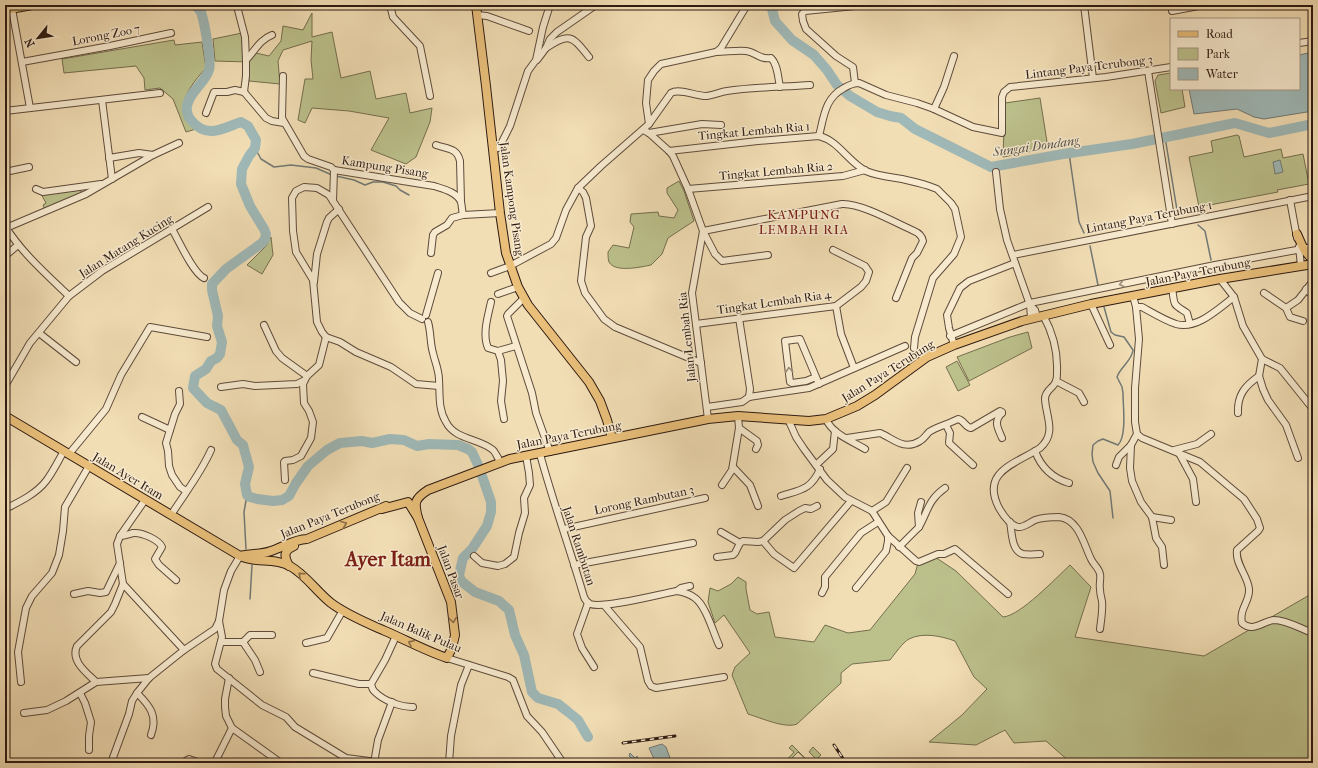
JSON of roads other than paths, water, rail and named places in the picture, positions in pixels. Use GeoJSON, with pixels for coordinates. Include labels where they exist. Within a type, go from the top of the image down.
{"type":"FeatureCollection","features":[{"type":"Feature","properties":{"kind":"main road"},"geometry":{"type":"LineString","coordinates":[[8,10],[32,5]]}},
{"type":"Feature","properties":{"kind":"main road","name":"Jalan Kampong Pisang"},"geometry":{"type":"LineString","coordinates":[[476,5],[504,244],[510,266],[518,287],[536,316],[589,382],[604,411],[612,438]]}},
{"type":"Feature","properties":{"kind":"main road"},"geometry":{"type":"LineString","coordinates":[[1296,234],[1301,249],[1313,259]]}},
{"type":"Feature","properties":{"kind":"main road","name":"Jalan Paya Terubung"},"geometry":{"type":"LineString","coordinates":[[428,490],[501,463],[526,456],[708,419],[738,416],[809,421],[826,419],[857,406],[889,386],[917,363],[927,357],[1037,317],[1091,304],[1172,288],[1313,264]]}},
{"type":"Feature","properties":{"kind":"main road","name":"Jalan Ayer Itam"},"geometry":{"type":"LineString","coordinates":[[5,416],[240,556]]}},
{"type":"Feature","properties":{"kind":"main road","name":"Jalan Paya Terubong"},"geometry":{"type":"LineString","coordinates":[[240,556],[262,554],[302,539],[307,539],[382,509],[402,499],[428,490]]}},
{"type":"Feature","properties":{"kind":"main road","name":"Jalan Pasar"},"geometry":{"type":"LineString","coordinates":[[418,518],[415,505],[417,498],[428,490]]}},
{"type":"Feature","properties":{"kind":"main road","name":"Jalan Pasar"},"geometry":{"type":"LineString","coordinates":[[382,509],[408,502],[418,518],[451,602],[455,636],[452,648],[447,658]]}},
{"type":"Feature","properties":{"kind":"main road"},"geometry":{"type":"LineString","coordinates":[[289,566],[285,558],[287,550],[307,539]]}},
{"type":"Feature","properties":{"kind":"main road","name":"Jalan Balik Pulau"},"geometry":{"type":"LineString","coordinates":[[240,556],[253,560],[278,561],[289,566],[331,603],[343,610],[396,636],[447,658]]}},
{"type":"Feature","properties":{"kind":"street"},"geometry":{"type":"LineString","coordinates":[[240,5],[238,10],[245,37],[246,76],[244,92]]}},
{"type":"Feature","properties":{"kind":"street"},"geometry":{"type":"LineString","coordinates":[[390,5],[393,17],[420,48],[430,96]]}},
{"type":"Feature","properties":{"kind":"street"},"geometry":{"type":"LineString","coordinates":[[536,60],[543,27],[550,5]]}},
{"type":"Feature","properties":{"kind":"street"},"geometry":{"type":"LineString","coordinates":[[716,52],[722,48],[746,5]]}},
{"type":"Feature","properties":{"kind":"street"},"geometry":{"type":"LineString","coordinates":[[855,83],[853,67],[836,56],[806,29],[802,14],[805,11],[865,5]]}},
{"type":"Feature","properties":{"kind":"street"},"geometry":{"type":"LineString","coordinates":[[1084,5],[1093,78]]}},
{"type":"Feature","properties":{"kind":"street"},"geometry":{"type":"LineString","coordinates":[[1172,11],[1204,5]]}},
{"type":"Feature","properties":{"kind":"street"},"geometry":{"type":"LineString","coordinates":[[1311,5],[1313,12]]}},
{"type":"Feature","properties":{"kind":"street"},"geometry":{"type":"LineString","coordinates":[[493,149],[500,146],[510,126],[528,71],[546,48],[550,39],[557,32],[593,7]]}},
{"type":"Feature","properties":{"kind":"street"},"geometry":{"type":"LineString","coordinates":[[8,10],[22,62],[30,108]]}},
{"type":"Feature","properties":{"kind":"street"},"geometry":{"type":"LineString","coordinates":[[477,15],[487,16],[530,31]]}},
{"type":"Feature","properties":{"kind":"street","name":"Lorong Zoo 7"},"geometry":{"type":"LineString","coordinates":[[22,62],[171,33]]}},
{"type":"Feature","properties":{"kind":"street"},"geometry":{"type":"LineString","coordinates":[[246,60],[260,42],[272,35]]}},
{"type":"Feature","properties":{"kind":"street"},"geometry":{"type":"LineString","coordinates":[[546,48],[561,39],[568,38],[576,42],[589,57]]}},
{"type":"Feature","properties":{"kind":"street"},"geometry":{"type":"LineString","coordinates":[[1300,43],[1313,41]]}},
{"type":"Feature","properties":{"kind":"street"},"geometry":{"type":"LineString","coordinates":[[649,124],[646,103],[648,80],[661,64],[716,52],[744,50],[758,57],[765,59],[771,58],[774,61],[780,87]]}},
{"type":"Feature","properties":{"kind":"street"},"geometry":{"type":"LineString","coordinates":[[819,136],[830,98],[837,92],[855,83],[859,83],[886,95],[934,109],[944,87],[954,56]]}},
{"type":"Feature","properties":{"kind":"street","name":"Lintang Paya Terubong 3"},"geometry":{"type":"LineString","coordinates":[[934,109],[973,127],[1002,133],[1002,96],[1010,87],[1093,78],[1170,67]]}},
{"type":"Feature","properties":{"kind":"street"},"geometry":{"type":"LineString","coordinates":[[1148,71],[1172,224]]}},
{"type":"Feature","properties":{"kind":"street","name":"Kampung Pisang"},"geometry":{"type":"LineString","coordinates":[[283,76],[281,114],[284,123],[304,156],[308,159],[331,167],[334,174],[434,186],[452,193],[461,201]]}},
{"type":"Feature","properties":{"kind":"street"},"geometry":{"type":"LineString","coordinates":[[491,273],[510,266],[552,244],[556,238],[566,210],[578,188],[649,124],[674,91],[707,96],[727,91],[810,85]]}},
{"type":"Feature","properties":{"kind":"street"},"geometry":{"type":"LineString","coordinates":[[206,113],[214,92],[227,92],[234,90],[244,92],[266,118],[272,121],[284,123]]}},
{"type":"Feature","properties":{"kind":"street"},"geometry":{"type":"LineString","coordinates":[[5,111],[160,93]]}},
{"type":"Feature","properties":{"kind":"street"},"geometry":{"type":"LineString","coordinates":[[102,100],[112,179]]}},
{"type":"Feature","properties":{"kind":"street"},"geometry":{"type":"LineString","coordinates":[[649,133],[702,124],[721,125]]}},
{"type":"Feature","properties":{"kind":"street","name":"Jalan Lembah Ria"},"geometry":{"type":"LineString","coordinates":[[643,130],[649,133],[669,151],[680,170],[703,231],[692,293],[708,419]]}},
{"type":"Feature","properties":{"kind":"street","name":"Tingkat Lembah Ria 1"},"geometry":{"type":"LineString","coordinates":[[669,151],[819,136],[827,139],[847,154],[855,164],[865,170],[937,189],[955,209],[961,237],[954,254],[933,278],[915,337],[914,348]]}},
{"type":"Feature","properties":{"kind":"street"},"geometry":{"type":"LineString","coordinates":[[69,296],[31,260],[18,245],[6,227],[63,205],[104,184],[153,155],[179,143]]}},
{"type":"Feature","properties":{"kind":"street"},"geometry":{"type":"LineString","coordinates":[[436,146],[454,150],[458,155],[460,161],[461,201],[463,215]]}},
{"type":"Feature","properties":{"kind":"street"},"geometry":{"type":"LineString","coordinates":[[109,158],[140,153],[153,155]]}},
{"type":"Feature","properties":{"kind":"street"},"geometry":{"type":"LineString","coordinates":[[5,172],[29,167]]}},
{"type":"Feature","properties":{"kind":"street","name":"Tingkat Lembah Ria 2"},"geometry":{"type":"LineString","coordinates":[[688,189],[843,176],[865,170]]}},
{"type":"Feature","properties":{"kind":"street"},"geometry":{"type":"LineString","coordinates":[[996,172],[1000,208],[1007,240],[1030,304],[1037,317],[1051,329],[1057,358],[1056,381],[1047,391],[1045,398],[1050,422],[1048,437],[1043,446],[1012,464],[1000,473],[994,481],[993,489],[995,500],[1001,511],[1010,522],[1018,527],[1038,519],[1060,517],[1066,519],[1074,525],[1082,537],[1091,560],[1099,570],[1102,602],[1100,629]]}},
{"type":"Feature","properties":{"kind":"street"},"geometry":{"type":"LineString","coordinates":[[333,201],[334,174]]}},
{"type":"Feature","properties":{"kind":"street"},"geometry":{"type":"LineString","coordinates":[[36,189],[43,192],[104,184]]}},
{"type":"Feature","properties":{"kind":"street"},"geometry":{"type":"LineString","coordinates":[[426,319],[410,313],[399,302],[333,201],[323,191],[310,187],[298,189],[293,195],[293,231],[296,252],[313,280],[317,322],[326,337],[340,342],[356,352],[391,367],[416,384],[439,386]]}},
{"type":"Feature","properties":{"kind":"street"},"geometry":{"type":"LineString","coordinates":[[578,188],[583,192],[586,198],[590,226],[586,237],[581,281],[585,293],[604,319],[615,327],[701,363]]}},
{"type":"Feature","properties":{"kind":"street","name":"Lintang Paya Terubung 1"},"geometry":{"type":"LineString","coordinates":[[1013,255],[1313,196]]}},
{"type":"Feature","properties":{"kind":"street"},"geometry":{"type":"LineString","coordinates":[[1290,200],[1296,234]]}},
{"type":"Feature","properties":{"kind":"street"},"geometry":{"type":"LineString","coordinates":[[768,255],[722,261],[718,259],[703,231],[848,203],[921,235],[923,241],[918,253],[912,258],[896,298]]}},
{"type":"Feature","properties":{"kind":"street","name":"Jalan Matang Kucing"},"geometry":{"type":"LineString","coordinates":[[5,386],[30,343],[69,296],[102,272],[208,208]]}},
{"type":"Feature","properties":{"kind":"street"},"geometry":{"type":"LineString","coordinates":[[314,286],[317,254],[325,227],[329,218],[339,209]]}},
{"type":"Feature","properties":{"kind":"street"},"geometry":{"type":"LineString","coordinates":[[431,253],[432,241],[435,232],[447,225],[452,218],[463,215],[500,213]]}},
{"type":"Feature","properties":{"kind":"street"},"geometry":{"type":"LineString","coordinates":[[172,229],[191,263],[200,276],[204,278]]}},
{"type":"Feature","properties":{"kind":"street"},"geometry":{"type":"LineString","coordinates":[[5,256],[18,245]]}},
{"type":"Feature","properties":{"kind":"street"},"geometry":{"type":"LineString","coordinates":[[950,336],[1030,304],[1215,265],[1313,247]]}},
{"type":"Feature","properties":{"kind":"street"},"geometry":{"type":"LineString","coordinates":[[1301,249],[1301,266]]}},
{"type":"Feature","properties":{"kind":"street","name":"Tingkat Lembah Ria 4"},"geometry":{"type":"LineString","coordinates":[[696,324],[836,306],[861,287],[866,281],[869,272],[865,266],[833,250]]}},
{"type":"Feature","properties":{"kind":"street"},"geometry":{"type":"LineString","coordinates":[[954,346],[950,336],[947,315],[963,285],[969,281],[1015,263]]}},
{"type":"Feature","properties":{"kind":"street"},"geometry":{"type":"LineString","coordinates":[[438,273],[426,319],[432,352],[438,367],[440,405],[446,422],[451,428],[465,438],[479,441],[492,450],[501,463]]}},
{"type":"Feature","properties":{"kind":"street"},"geometry":{"type":"LineString","coordinates":[[1220,279],[1234,297],[1246,334],[1262,359],[1280,368],[1313,409]]}},
{"type":"Feature","properties":{"kind":"street"},"geometry":{"type":"LineString","coordinates":[[1286,308],[1298,300],[1313,280]]}},
{"type":"Feature","properties":{"kind":"street"},"geometry":{"type":"LineString","coordinates":[[498,294],[518,287]]}},
{"type":"Feature","properties":{"kind":"street"},"geometry":{"type":"LineString","coordinates":[[1172,288],[1175,305],[1178,309],[1187,313],[1190,324]]}},
{"type":"Feature","properties":{"kind":"street"},"geometry":{"type":"LineString","coordinates":[[1306,289],[1313,296]]}},
{"type":"Feature","properties":{"kind":"street"},"geometry":{"type":"LineString","coordinates":[[1264,293],[1286,308],[1290,317],[1303,321]]}},
{"type":"Feature","properties":{"kind":"street"},"geometry":{"type":"LineString","coordinates":[[1116,465],[1120,455],[1131,445],[1137,434],[1135,422],[1135,388],[1139,339],[1136,307],[1133,296]]}},
{"type":"Feature","properties":{"kind":"street"},"geometry":{"type":"LineString","coordinates":[[1136,307],[1142,308],[1176,324],[1183,325],[1190,324],[1207,317],[1234,297]]}},
{"type":"Feature","properties":{"kind":"street"},"geometry":{"type":"LineString","coordinates":[[524,298],[507,316],[532,393],[536,413],[550,452]]}},
{"type":"Feature","properties":{"kind":"street"},"geometry":{"type":"LineString","coordinates":[[491,302],[486,330],[487,346],[490,349],[498,350],[516,346]]}},
{"type":"Feature","properties":{"kind":"street"},"geometry":{"type":"LineString","coordinates":[[1091,304],[1110,345]]}},
{"type":"Feature","properties":{"kind":"street"},"geometry":{"type":"LineString","coordinates":[[836,306],[841,334],[854,368]]}},
{"type":"Feature","properties":{"kind":"street"},"geometry":{"type":"LineString","coordinates":[[739,318],[750,390],[749,397]]}},
{"type":"Feature","properties":{"kind":"street"},"geometry":{"type":"LineString","coordinates":[[264,325],[276,351],[305,378]]}},
{"type":"Feature","properties":{"kind":"street"},"geometry":{"type":"LineString","coordinates":[[5,509],[20,502],[46,482],[66,453],[106,409],[120,375],[150,327],[207,337]]}},
{"type":"Feature","properties":{"kind":"street"},"geometry":{"type":"LineString","coordinates":[[39,333],[76,362]]}},
{"type":"Feature","properties":{"kind":"street"},"geometry":{"type":"LineString","coordinates":[[221,387],[242,384],[255,386],[297,384],[319,365],[326,337]]}},
{"type":"Feature","properties":{"kind":"street"},"geometry":{"type":"LineString","coordinates":[[816,377],[806,382],[790,382],[785,341],[800,339],[819,384]]}},
{"type":"Feature","properties":{"kind":"street"},"geometry":{"type":"LineString","coordinates":[[707,407],[742,402],[749,397],[807,388],[905,346]]}},
{"type":"Feature","properties":{"kind":"street"},"geometry":{"type":"LineString","coordinates":[[498,350],[501,360],[503,381],[501,401],[504,419]]}},
{"type":"Feature","properties":{"kind":"street"},"geometry":{"type":"LineString","coordinates":[[1262,359],[1259,376],[1268,400],[1286,424],[1298,458]]}},
{"type":"Feature","properties":{"kind":"street"},"geometry":{"type":"LineString","coordinates":[[1238,413],[1237,403],[1242,394],[1248,385],[1259,376]]}},
{"type":"Feature","properties":{"kind":"street"},"geometry":{"type":"LineString","coordinates":[[285,480],[284,462],[301,456],[311,438],[313,422],[304,403],[305,378]]}},
{"type":"Feature","properties":{"kind":"street"},"geometry":{"type":"LineString","coordinates":[[1056,381],[1078,393],[1084,402]]}},
{"type":"Feature","properties":{"kind":"street"},"geometry":{"type":"LineString","coordinates":[[179,391],[180,404],[175,414],[166,443],[169,466],[172,475],[178,484],[186,491]]}},
{"type":"Feature","properties":{"kind":"street"},"geometry":{"type":"LineString","coordinates":[[847,438],[880,432],[895,442],[909,446],[920,441],[936,428],[960,419],[969,428],[971,428],[1001,411],[1002,413],[997,419],[997,423],[1002,438]]}},
{"type":"Feature","properties":{"kind":"street"},"geometry":{"type":"LineString","coordinates":[[722,485],[733,467],[739,428],[738,416]]}},
{"type":"Feature","properties":{"kind":"street"},"geometry":{"type":"LineString","coordinates":[[142,417],[170,430]]}},
{"type":"Feature","properties":{"kind":"street"},"geometry":{"type":"LineString","coordinates":[[788,419],[796,437],[804,449],[835,488],[851,500],[872,511],[888,536],[916,561],[919,562],[955,549],[1008,594]]}},
{"type":"Feature","properties":{"kind":"street"},"geometry":{"type":"LineString","coordinates":[[826,419],[828,424],[834,430],[865,449]]}},
{"type":"Feature","properties":{"kind":"street"},"geometry":{"type":"LineString","coordinates":[[946,425],[950,433],[949,443],[973,465]]}},
{"type":"Feature","properties":{"kind":"street"},"geometry":{"type":"LineString","coordinates":[[739,428],[757,441],[758,445],[756,449]]}},
{"type":"Feature","properties":{"kind":"street"},"geometry":{"type":"LineString","coordinates":[[780,496],[804,489],[816,480],[818,467],[834,449],[834,430]]}},
{"type":"Feature","properties":{"kind":"street"},"geometry":{"type":"LineString","coordinates":[[1137,434],[1142,438],[1200,462],[1244,499],[1259,525],[1258,531],[1237,550],[1237,558],[1249,588],[1248,597],[1241,612],[1242,623],[1248,627],[1252,627],[1280,620],[1313,633]]}},
{"type":"Feature","properties":{"kind":"street"},"geometry":{"type":"LineString","coordinates":[[1176,452],[1197,444],[1211,434]]}},
{"type":"Feature","properties":{"kind":"street"},"geometry":{"type":"LineString","coordinates":[[1131,445],[1130,468],[1132,481],[1141,502],[1152,517],[1156,538],[1162,547],[1164,565]]}},
{"type":"Feature","properties":{"kind":"street"},"geometry":{"type":"LineString","coordinates":[[171,515],[200,472],[211,450]]}},
{"type":"Feature","properties":{"kind":"street"},"geometry":{"type":"LineString","coordinates":[[1035,451],[1041,463],[1053,475],[1060,480],[1068,482]]}},
{"type":"Feature","properties":{"kind":"street"},"geometry":{"type":"LineString","coordinates":[[1176,452],[1193,479],[1196,502]]}},
{"type":"Feature","properties":{"kind":"street","name":"Jalan Rambutan"},"geometry":{"type":"LineString","coordinates":[[540,454],[550,492],[564,529],[584,597],[588,603],[604,605],[677,591],[681,588],[690,586]]}},
{"type":"Feature","properties":{"kind":"street"},"geometry":{"type":"LineString","coordinates":[[474,556],[482,563],[498,566],[505,564],[514,557],[525,514],[524,498],[530,485],[526,456]]}},
{"type":"Feature","properties":{"kind":"street"},"geometry":{"type":"LineString","coordinates":[[21,682],[18,652],[26,608],[32,596],[52,572],[59,555],[65,506],[89,466]]}},
{"type":"Feature","properties":{"kind":"street"},"geometry":{"type":"LineString","coordinates":[[733,467],[750,485],[758,506]]}},
{"type":"Feature","properties":{"kind":"street"},"geometry":{"type":"LineString","coordinates":[[872,511],[886,502],[907,468]]}},
{"type":"Feature","properties":{"kind":"street"},"geometry":{"type":"LineString","coordinates":[[900,547],[919,527],[927,508],[933,499],[945,488]]}},
{"type":"Feature","properties":{"kind":"street","name":"Lorong Rambutan 3"},"geometry":{"type":"LineString","coordinates":[[564,529],[705,498]]}},
{"type":"Feature","properties":{"kind":"street"},"geometry":{"type":"LineString","coordinates":[[96,682],[76,660],[75,651],[77,646],[111,612],[123,584],[117,544],[120,536],[145,500]]}},
{"type":"Feature","properties":{"kind":"street"},"geometry":{"type":"LineString","coordinates":[[763,541],[774,554],[794,568],[851,500]]}},
{"type":"Feature","properties":{"kind":"street"},"geometry":{"type":"LineString","coordinates":[[919,527],[918,513],[921,502]]}},
{"type":"Feature","properties":{"kind":"street"},"geometry":{"type":"LineString","coordinates":[[718,557],[733,555],[740,543],[746,541],[763,541],[784,520],[805,508],[811,509],[817,506]]}},
{"type":"Feature","properties":{"kind":"street"},"geometry":{"type":"LineString","coordinates":[[1152,517],[1171,520]]}},
{"type":"Feature","properties":{"kind":"street"},"geometry":{"type":"LineString","coordinates":[[822,593],[825,587],[825,577],[861,533],[878,522]]}},
{"type":"Feature","properties":{"kind":"street"},"geometry":{"type":"LineString","coordinates":[[1010,522],[1017,550],[1024,554],[1040,554]]}},
{"type":"Feature","properties":{"kind":"street"},"geometry":{"type":"LineString","coordinates":[[721,532],[740,543]]}},
{"type":"Feature","properties":{"kind":"street"},"geometry":{"type":"LineString","coordinates":[[120,536],[132,533],[145,535],[160,544],[162,547],[156,559],[159,565],[176,580]]}},
{"type":"Feature","properties":{"kind":"street"},"geometry":{"type":"LineString","coordinates":[[856,588],[886,551],[888,536]]}},
{"type":"Feature","properties":{"kind":"street"},"geometry":{"type":"LineString","coordinates":[[574,565],[693,543]]}},
{"type":"Feature","properties":{"kind":"street"},"geometry":{"type":"LineString","coordinates":[[111,763],[129,714],[132,700],[137,693],[149,678],[184,650],[213,631],[219,620],[224,590],[231,571],[240,556]]}},
{"type":"Feature","properties":{"kind":"street"},"geometry":{"type":"LineString","coordinates":[[74,594],[88,591],[100,593],[106,592],[120,563]]}},
{"type":"Feature","properties":{"kind":"street"},"geometry":{"type":"LineString","coordinates":[[123,584],[184,650]]}},
{"type":"Feature","properties":{"kind":"street"},"geometry":{"type":"LineString","coordinates":[[677,591],[695,598],[706,613],[719,645]]}},
{"type":"Feature","properties":{"kind":"street"},"geometry":{"type":"LineString","coordinates":[[588,603],[577,634],[582,648],[594,667]]}},
{"type":"Feature","properties":{"kind":"street"},"geometry":{"type":"LineString","coordinates":[[604,605],[640,648],[648,681],[651,686],[656,688],[724,676]]}},
{"type":"Feature","properties":{"kind":"street"},"geometry":{"type":"LineString","coordinates":[[306,643],[326,638],[343,610]]}},
{"type":"Feature","properties":{"kind":"street"},"geometry":{"type":"LineString","coordinates":[[219,620],[222,632],[215,664],[218,669],[262,705],[286,717],[295,727],[346,758],[374,762],[378,740],[392,702]]}},
{"type":"Feature","properties":{"kind":"street"},"geometry":{"type":"LineString","coordinates":[[221,642],[243,642],[250,635],[272,635]]}},
{"type":"Feature","properties":{"kind":"street"},"geometry":{"type":"LineString","coordinates":[[371,684],[385,660],[396,636]]}},
{"type":"Feature","properties":{"kind":"street"},"geometry":{"type":"LineString","coordinates":[[243,642],[255,660],[260,672]]}},
{"type":"Feature","properties":{"kind":"street","name":"Jalan Balik Pulau"},"geometry":{"type":"LineString","coordinates":[[447,658],[508,677],[513,680],[527,716],[542,732],[563,763]]}},
{"type":"Feature","properties":{"kind":"street"},"geometry":{"type":"LineString","coordinates":[[449,763],[451,736],[461,685],[469,665]]}},
{"type":"Feature","properties":{"kind":"street"},"geometry":{"type":"LineString","coordinates":[[313,673],[359,684],[371,684]]}},
{"type":"Feature","properties":{"kind":"street"},"geometry":{"type":"LineString","coordinates":[[24,713],[47,710],[80,693],[96,682],[149,678]]}},
{"type":"Feature","properties":{"kind":"street"},"geometry":{"type":"LineString","coordinates":[[229,678],[225,707],[226,716],[232,728],[282,763]]}},
{"type":"Feature","properties":{"kind":"street"},"geometry":{"type":"LineString","coordinates":[[371,684],[374,691],[392,702],[413,707]]}},
{"type":"Feature","properties":{"kind":"street"},"geometry":{"type":"LineString","coordinates":[[80,693],[91,722],[89,750]]}},
{"type":"Feature","properties":{"kind":"street"},"geometry":{"type":"LineString","coordinates":[[137,693],[150,706],[155,726],[151,735]]}},
{"type":"Feature","properties":{"kind":"street"},"geometry":{"type":"LineString","coordinates":[[213,763],[216,760],[232,728]]}},
{"type":"Feature","properties":{"kind":"street"},"geometry":{"type":"LineString","coordinates":[[182,763],[189,759],[201,763]]}},
{"type":"Feature","properties":{"kind":"water"},"geometry":{"type":"Polygon","coordinates":[[[1313,52],[1313,111],[1264,119],[1254,117],[1237,109],[1194,114],[1189,90],[1300,90],[1300,55],[1313,52]]]}},
{"type":"Feature","properties":{"kind":"water"},"geometry":{"type":"Polygon","coordinates":[[[1280,160],[1283,172],[1275,174],[1273,162],[1280,160]]]}},
{"type":"Feature","properties":{"kind":"water"},"geometry":{"type":"Polygon","coordinates":[[[662,744],[666,747],[670,758],[662,761],[655,761],[649,748],[662,744]]]}},
{"type":"Feature","properties":{"kind":"water"},"geometry":{"type":"Polygon","coordinates":[[[630,753],[635,758],[637,756],[640,763],[630,763],[632,759],[629,756],[630,753]]]}},
{"type":"Feature","properties":{"kind":"water"},"geometry":{"type":"Polygon","coordinates":[[[627,760],[630,763],[621,763],[627,760]]]}},
{"type":"Feature","properties":{"kind":"waterway"},"geometry":{"type":"LineString","coordinates":[[195,5],[201,12],[210,66],[207,75],[188,101],[188,114],[190,119],[203,130],[215,131],[241,122],[248,126],[256,140],[255,148],[242,169],[241,184],[250,206],[266,234],[262,243],[226,269],[212,284],[218,316],[217,326],[222,342],[220,354],[217,358],[211,361],[206,369],[195,376],[193,388],[207,403],[221,410],[237,440],[243,445],[249,467],[245,484],[247,495],[257,499],[273,501],[282,500],[289,496],[308,466],[327,450],[340,443],[362,441],[372,443],[390,439],[404,440],[417,446],[429,444],[458,445],[468,449],[472,452],[479,467],[491,502],[491,512],[487,526],[472,549],[463,558],[459,575],[461,581],[475,592],[499,601],[509,610],[515,635],[524,655],[532,692],[538,698],[558,704],[567,711],[578,720],[588,737]]}},
{"type":"Feature","properties":{"kind":"waterway","name":"Sungai Dondang"},"geometry":{"type":"LineString","coordinates":[[771,5],[775,21],[792,40],[814,55],[837,85],[850,96],[877,112],[901,118],[915,129],[991,167],[1063,154],[1132,144],[1235,123],[1269,133],[1313,124]]}},
{"type":"Feature","properties":{"kind":"waterway"},"geometry":{"type":"LineString","coordinates":[[1165,137],[1177,210],[1183,215]]}},
{"type":"Feature","properties":{"kind":"waterway"},"geometry":{"type":"LineString","coordinates":[[255,148],[261,159],[274,167],[291,165],[316,168],[332,175]]}},
{"type":"Feature","properties":{"kind":"waterway"},"geometry":{"type":"LineString","coordinates":[[1069,153],[1079,222],[1084,233]]}},
{"type":"Feature","properties":{"kind":"waterway"},"geometry":{"type":"LineString","coordinates":[[336,176],[354,180],[365,185],[373,182],[383,182],[396,186],[409,195]]}},
{"type":"Feature","properties":{"kind":"waterway"},"geometry":{"type":"LineString","coordinates":[[1198,225],[1205,231],[1211,260]]}},
{"type":"Feature","properties":{"kind":"waterway"},"geometry":{"type":"LineString","coordinates":[[1090,246],[1098,285]]}},
{"type":"Feature","properties":{"kind":"waterway"},"geometry":{"type":"LineString","coordinates":[[1104,307],[1111,332],[1115,335],[1124,337],[1133,350],[1117,377],[1123,393],[1124,428],[1121,441],[1118,445],[1103,439],[1093,445],[1093,462],[1098,473],[1110,491],[1113,518]]}},
{"type":"Feature","properties":{"kind":"waterway"},"geometry":{"type":"LineString","coordinates":[[246,549],[244,512],[247,495]]}},
{"type":"Feature","properties":{"kind":"waterway"},"geometry":{"type":"LineString","coordinates":[[250,599],[252,565]]}},
{"type":"Feature","properties":{"kind":"railway"},"geometry":{"type":"LineString","coordinates":[[623,743],[675,736]]}},
{"type":"Feature","properties":{"kind":"railway"},"geometry":{"type":"LineString","coordinates":[[834,745],[846,763]]}},
{"type":"Feature","properties":{"kind":"district","name":"KAMPUNG LEMBAH RIA"},"geometry":{"type":"Point","coordinates":[804,222]}},
{"type":"Feature","properties":{"kind":"district","name":"Ayer Itam"},"geometry":{"type":"Point","coordinates":[388,559]}}]}
